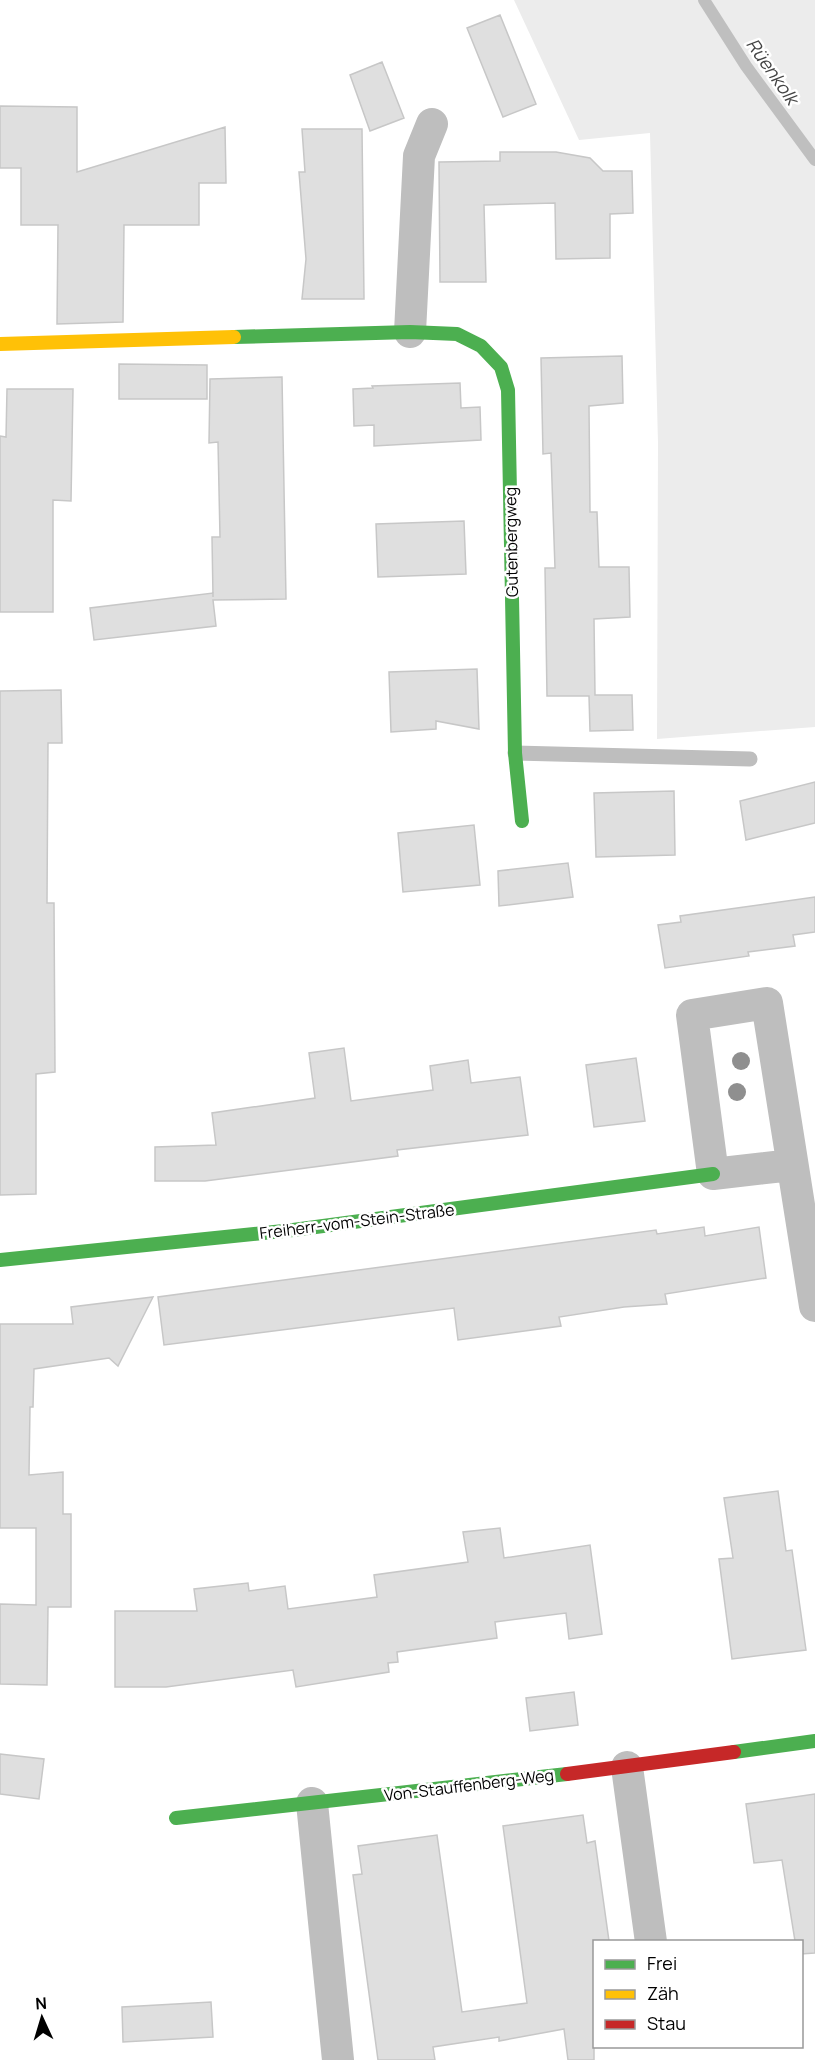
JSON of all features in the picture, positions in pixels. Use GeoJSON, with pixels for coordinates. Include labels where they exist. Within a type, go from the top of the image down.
{"type":"FeatureCollection","features":[{"type":"Feature","properties":{"kind":"street"},"geometry":{"type":"LineString","coordinates":[[410,332],[419,156],[432,124]]}},
{"type":"Feature","properties":{"kind":"street","name":"Gutenbergweg"},"geometry":{"type":"LineString","coordinates":[[0,344],[410,332],[457,334],[481,346],[501,367],[508,390],[515,753],[522,821]]}},
{"type":"Feature","properties":{"kind":"street"},"geometry":{"type":"LineString","coordinates":[[713,1174],[692,1015],[768,1003],[815,1306]]}},
{"type":"Feature","properties":{"kind":"street","name":"Freiherr-vom-Stein-Straße"},"geometry":{"type":"LineString","coordinates":[[0,1260],[293,1230],[792,1165]]}},
{"type":"Feature","properties":{"kind":"street","name":"Von-Stauffenberg-Weg"},"geometry":{"type":"LineString","coordinates":[[176,1818],[627,1767],[815,1741]]}},
{"type":"Feature","properties":{"kind":"street"},"geometry":{"type":"LineString","coordinates":[[627,1767],[651,1940]]}},
{"type":"Feature","properties":{"kind":"street"},"geometry":{"type":"LineString","coordinates":[[312,1803],[338,2060]]}},
{"type":"Feature","properties":{"kind":"lane"},"geometry":{"type":"LineString","coordinates":[[515,753],[750,759]]}},
{"type":"Feature","properties":{"kind":"shaded area"},"geometry":{"type":"Polygon","coordinates":[[[514,0],[815,0],[815,727],[657,739],[658,443],[650,133],[579,140],[514,0]]]}},
{"type":"Feature","properties":{"kind":"building"},"geometry":{"type":"Polygon","coordinates":[[[500,15],[536,104],[503,117],[467,28],[500,15]]]}},
{"type":"Feature","properties":{"kind":"building"},"geometry":{"type":"Polygon","coordinates":[[[382,62],[404,118],[370,131],[350,75],[382,62]]]}},
{"type":"Feature","properties":{"kind":"building"},"geometry":{"type":"Polygon","coordinates":[[[0,106],[77,107],[77,172],[225,127],[226,183],[199,183],[199,225],[124,225],[123,322],[57,324],[58,225],[21,225],[21,168],[0,168],[0,106]]]}},
{"type":"Feature","properties":{"kind":"building"},"geometry":{"type":"Polygon","coordinates":[[[302,129],[362,129],[364,299],[302,299],[306,259],[299,172],[305,172],[302,129]]]}},
{"type":"Feature","properties":{"kind":"building"},"geometry":{"type":"Polygon","coordinates":[[[500,152],[556,152],[590,158],[603,171],[632,171],[633,213],[610,214],[610,258],[556,259],[555,203],[484,205],[486,282],[440,282],[439,162],[500,161],[500,152]]]}},
{"type":"Feature","properties":{"kind":"building"},"geometry":{"type":"Polygon","coordinates":[[[622,356],[623,403],[589,406],[590,512],[597,512],[599,567],[629,567],[630,617],[594,619],[595,695],[632,695],[633,730],[590,731],[589,696],[547,696],[545,568],[555,568],[551,453],[543,454],[541,358],[622,356]]]}},
{"type":"Feature","properties":{"kind":"building"},"geometry":{"type":"Polygon","coordinates":[[[119,364],[207,365],[207,399],[119,399],[119,364]]]}},
{"type":"Feature","properties":{"kind":"building"},"geometry":{"type":"Polygon","coordinates":[[[282,377],[286,599],[213,600],[216,626],[94,640],[90,608],[213,593],[212,537],[220,537],[218,442],[209,443],[210,379],[282,377]]]}},
{"type":"Feature","properties":{"kind":"building"},"geometry":{"type":"Polygon","coordinates":[[[460,383],[461,408],[480,407],[481,440],[374,446],[374,425],[354,426],[353,389],[373,388],[372,386],[460,383]]]}},
{"type":"Feature","properties":{"kind":"building"},"geometry":{"type":"Polygon","coordinates":[[[7,389],[73,389],[71,501],[53,500],[53,612],[0,612],[0,436],[6,437],[7,389]]]}},
{"type":"Feature","properties":{"kind":"building"},"geometry":{"type":"Polygon","coordinates":[[[464,521],[466,574],[378,577],[376,524],[464,521]]]}},
{"type":"Feature","properties":{"kind":"building"},"geometry":{"type":"Polygon","coordinates":[[[477,669],[479,729],[436,721],[436,729],[391,732],[389,672],[477,669]]]}},
{"type":"Feature","properties":{"kind":"building"},"geometry":{"type":"Polygon","coordinates":[[[61,690],[62,743],[48,743],[47,903],[54,903],[55,1072],[36,1074],[36,1194],[0,1195],[0,691],[61,690]]]}},
{"type":"Feature","properties":{"kind":"building"},"geometry":{"type":"Polygon","coordinates":[[[815,782],[815,823],[746,840],[740,801],[815,782]]]}},
{"type":"Feature","properties":{"kind":"building"},"geometry":{"type":"Polygon","coordinates":[[[674,791],[675,855],[596,857],[594,793],[674,791]]]}},
{"type":"Feature","properties":{"kind":"building"},"geometry":{"type":"Polygon","coordinates":[[[474,825],[480,885],[403,892],[398,833],[474,825]]]}},
{"type":"Feature","properties":{"kind":"building"},"geometry":{"type":"Polygon","coordinates":[[[568,863],[573,897],[499,906],[498,871],[568,863]]]}},
{"type":"Feature","properties":{"kind":"building"},"geometry":{"type":"Polygon","coordinates":[[[815,897],[815,932],[793,935],[795,946],[748,952],[749,956],[665,968],[658,925],[681,922],[680,916],[815,897]]]}},
{"type":"Feature","properties":{"kind":"building"},"geometry":{"type":"Polygon","coordinates":[[[344,1048],[351,1101],[433,1090],[430,1066],[468,1060],[471,1083],[520,1077],[528,1135],[397,1150],[398,1156],[205,1181],[155,1181],[155,1147],[216,1145],[212,1113],[315,1098],[309,1053],[344,1048]]]}},
{"type":"Feature","properties":{"kind":"building"},"geometry":{"type":"Polygon","coordinates":[[[636,1058],[645,1121],[594,1127],[586,1065],[636,1058]]]}},
{"type":"Feature","properties":{"kind":"building"},"geometry":{"type":"Polygon","coordinates":[[[704,1227],[705,1236],[759,1227],[766,1278],[665,1294],[667,1304],[624,1307],[559,1317],[561,1326],[458,1340],[454,1308],[164,1345],[158,1297],[656,1230],[657,1234],[704,1227]]]}},
{"type":"Feature","properties":{"kind":"building"},"geometry":{"type":"Polygon","coordinates":[[[153,1297],[118,1366],[109,1358],[34,1369],[33,1407],[30,1407],[29,1475],[63,1472],[63,1514],[71,1514],[71,1607],[48,1607],[47,1685],[0,1684],[0,1604],[36,1605],[36,1528],[0,1528],[0,1324],[73,1324],[71,1307],[153,1297]]]}},
{"type":"Feature","properties":{"kind":"building"},"geometry":{"type":"Polygon","coordinates":[[[778,1491],[786,1551],[792,1550],[806,1650],[732,1659],[719,1559],[733,1558],[724,1498],[778,1491]]]}},
{"type":"Feature","properties":{"kind":"building"},"geometry":{"type":"Polygon","coordinates":[[[500,1528],[504,1558],[590,1545],[602,1634],[569,1639],[566,1613],[495,1622],[497,1638],[397,1652],[398,1662],[388,1663],[389,1672],[296,1687],[293,1670],[166,1687],[115,1687],[115,1611],[197,1611],[194,1589],[248,1583],[249,1591],[285,1586],[288,1609],[377,1597],[374,1575],[468,1562],[463,1532],[500,1528]]]}},
{"type":"Feature","properties":{"kind":"building"},"geometry":{"type":"Polygon","coordinates":[[[574,1692],[578,1725],[530,1731],[526,1698],[574,1692]]]}},
{"type":"Feature","properties":{"kind":"building"},"geometry":{"type":"Polygon","coordinates":[[[0,1754],[44,1759],[39,1799],[0,1794],[0,1754]]]}},
{"type":"Feature","properties":{"kind":"building"},"geometry":{"type":"Polygon","coordinates":[[[815,1794],[815,1953],[803,1954],[803,1940],[795,1940],[782,1860],[754,1863],[746,1804],[815,1794]]]}},
{"type":"Feature","properties":{"kind":"building"},"geometry":{"type":"Polygon","coordinates":[[[583,1815],[587,1843],[595,1841],[609,1940],[593,1940],[594,2060],[568,2060],[564,2029],[499,2041],[499,2037],[433,2047],[435,2060],[378,2060],[353,1875],[362,1874],[358,1846],[437,1835],[462,2012],[527,2003],[503,1826],[583,1815]]]}},
{"type":"Feature","properties":{"kind":"building"},"geometry":{"type":"Polygon","coordinates":[[[211,2002],[213,2037],[123,2042],[122,2007],[211,2002]]]}},
{"type":"Feature","properties":{"kind":"waterway","name":"Rüenkolk"},"geometry":{"type":"LineString","coordinates":[[704,0],[746,66],[815,160]]}},
{"type":"Feature","properties":{"kind":"traffic: fast"},"geometry":{"type":"LineString","coordinates":[[234,337],[410,332],[457,334],[481,346],[501,367],[508,390],[515,753],[522,821]]}},
{"type":"Feature","properties":{"kind":"traffic: fast"},"geometry":{"type":"LineString","coordinates":[[0,1260],[293,1230],[713,1174]]}},
{"type":"Feature","properties":{"kind":"traffic: fast"},"geometry":{"type":"LineString","coordinates":[[734,1752],[815,1741]]}},
{"type":"Feature","properties":{"kind":"traffic: fast"},"geometry":{"type":"LineString","coordinates":[[176,1818],[567,1774]]}},
{"type":"Feature","properties":{"kind":"traffic: slow"},"geometry":{"type":"LineString","coordinates":[[0,344],[234,337]]}},
{"type":"Feature","properties":{"kind":"traffic: jam"},"geometry":{"type":"LineString","coordinates":[[567,1774],[734,1752]]}}]}
